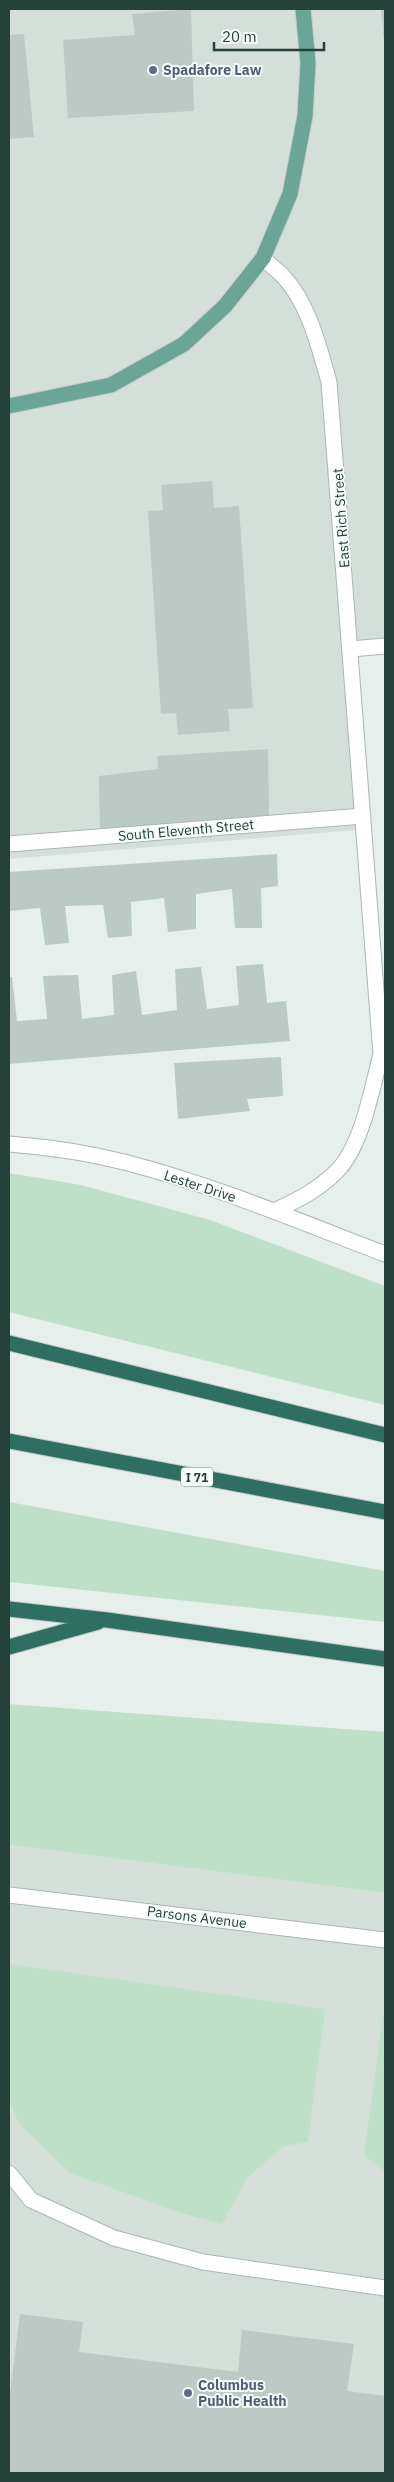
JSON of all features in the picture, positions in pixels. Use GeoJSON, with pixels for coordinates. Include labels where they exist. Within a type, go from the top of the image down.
{"type":"FeatureCollection","features":[{"type":"Feature","properties":{"kind":"highway"},"geometry":{"type":"LineString","coordinates":[[9,1343],[385,1435]]}},
{"type":"Feature","properties":{"kind":"highway","name":"I 71"},"geometry":{"type":"LineString","coordinates":[[9,1441],[385,1512]]}},
{"type":"Feature","properties":{"kind":"highway"},"geometry":{"type":"LineString","coordinates":[[9,1609],[107,1620],[385,1659]]}},
{"type":"Feature","properties":{"kind":"highway"},"geometry":{"type":"LineString","coordinates":[[9,1647],[107,1620]]}},
{"type":"Feature","properties":{"kind":"main road"},"geometry":{"type":"LineString","coordinates":[[9,406],[111,385],[184,344],[225,306],[263,258],[290,194],[305,116],[308,63],[303,9]]}},
{"type":"Feature","properties":{"kind":"street","name":"East Rich Street"},"geometry":{"type":"LineString","coordinates":[[263,258],[284,277],[302,305],[317,342],[328,382],[383,1058],[359,1137],[337,1172],[304,1197],[274,1211]]}},
{"type":"Feature","properties":{"kind":"street"},"geometry":{"type":"LineString","coordinates":[[351,649],[385,646]]}},
{"type":"Feature","properties":{"kind":"street","name":"South Eleventh Street"},"geometry":{"type":"LineString","coordinates":[[9,844],[363,816]]}},
{"type":"Feature","properties":{"kind":"street","name":"Lester Drive"},"geometry":{"type":"LineString","coordinates":[[9,1144],[54,1148],[128,1163],[274,1211],[385,1254]]}},
{"type":"Feature","properties":{"kind":"street","name":"Parsons Avenue"},"geometry":{"type":"LineString","coordinates":[[9,1895],[385,1940]]}},
{"type":"Feature","properties":{"kind":"street"},"geometry":{"type":"LineString","coordinates":[[9,2173],[31,2200],[114,2238],[203,2262],[385,2288]]}},
{"type":"Feature","properties":{"kind":"shaded area"},"geometry":{"type":"Polygon","coordinates":[[[9,9],[385,9],[385,648],[358,650],[367,829],[9,859],[9,9]]]}},
{"type":"Feature","properties":{"kind":"shaded area"},"geometry":{"type":"Polygon","coordinates":[[[9,1845],[385,1893],[385,2473],[9,2473],[9,1845]]]}},
{"type":"Feature","properties":{"kind":"green space"},"geometry":{"type":"Polygon","coordinates":[[[9,1173],[81,1185],[210,1220],[385,1286],[385,1405],[9,1312],[9,1173]]]}},
{"type":"Feature","properties":{"kind":"green space"},"geometry":{"type":"Polygon","coordinates":[[[9,1502],[385,1571],[385,1622],[9,1582],[9,1502]]]}},
{"type":"Feature","properties":{"kind":"green space"},"geometry":{"type":"Polygon","coordinates":[[[9,1704],[385,1732],[385,1893],[9,1845],[9,1704]]]}},
{"type":"Feature","properties":{"kind":"green space"},"geometry":{"type":"Polygon","coordinates":[[[9,1964],[325,2009],[308,2142],[284,2146],[247,2178],[222,2224],[184,2214],[70,2173],[19,2124],[9,2100],[9,1964]]]}},
{"type":"Feature","properties":{"kind":"green space"},"geometry":{"type":"Polygon","coordinates":[[[383,2016],[385,2016],[385,2172],[364,2155],[383,2016]]]}},
{"type":"Feature","properties":{"kind":"building"},"geometry":{"type":"Polygon","coordinates":[[[191,9],[194,111],[68,118],[63,40],[135,35],[132,14],[191,9]]]}},
{"type":"Feature","properties":{"kind":"building"},"geometry":{"type":"Polygon","coordinates":[[[381,9],[385,9],[385,41],[384,41],[381,9]]]}},
{"type":"Feature","properties":{"kind":"building"},"geometry":{"type":"Polygon","coordinates":[[[24,34],[34,137],[9,139],[9,35],[24,34]]]}},
{"type":"Feature","properties":{"kind":"building"},"geometry":{"type":"Polygon","coordinates":[[[212,481],[214,508],[239,506],[253,708],[228,709],[230,731],[178,735],[176,713],[161,714],[148,511],[163,510],[161,485],[212,481]]]}},
{"type":"Feature","properties":{"kind":"building"},"geometry":{"type":"Polygon","coordinates":[[[268,749],[269,817],[100,829],[99,776],[158,769],[157,756],[268,749]]]}},
{"type":"Feature","properties":{"kind":"building"},"geometry":{"type":"Polygon","coordinates":[[[277,854],[278,886],[261,888],[262,928],[235,928],[232,889],[196,894],[196,929],[168,932],[164,898],[131,902],[132,936],[108,938],[103,905],[65,906],[69,943],[45,945],[40,908],[9,911],[9,872],[277,854]]]}},
{"type":"Feature","properties":{"kind":"building"},"geometry":{"type":"Polygon","coordinates":[[[263,964],[267,1003],[286,1001],[290,1041],[9,1064],[9,977],[12,977],[17,1021],[47,1019],[43,976],[78,975],[82,1019],[114,1015],[112,975],[136,971],[142,1015],[177,1010],[175,969],[201,967],[207,1009],[239,1005],[236,966],[263,964]]]}},
{"type":"Feature","properties":{"kind":"building"},"geometry":{"type":"Polygon","coordinates":[[[281,1057],[283,1096],[247,1099],[250,1111],[178,1119],[174,1063],[281,1057]]]}},
{"type":"Feature","properties":{"kind":"building","name":"Columbus Public Health"},"geometry":{"type":"Polygon","coordinates":[[[20,2314],[83,2322],[79,2352],[238,2372],[242,2330],[354,2344],[347,2391],[385,2396],[385,2473],[9,2473],[9,2401],[20,2314]]]}},
{"type":"Feature","properties":{"kind":"place","name":"Spadafore Law"},"geometry":{"type":"Point","coordinates":[153,70]}},
{"type":"Feature","properties":{"kind":"place","name":"Columbus Public Health"},"geometry":{"type":"Point","coordinates":[188,2393]}}]}
